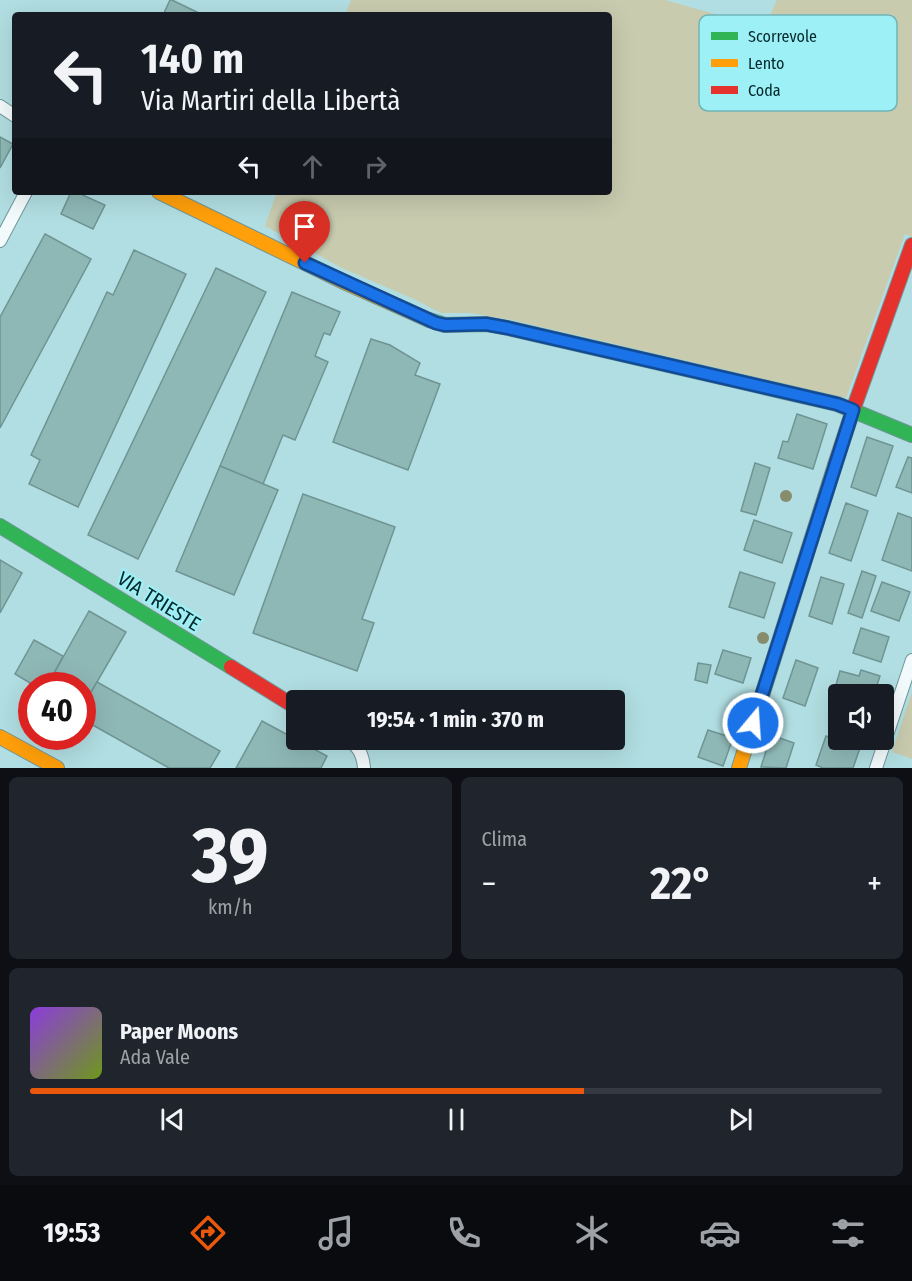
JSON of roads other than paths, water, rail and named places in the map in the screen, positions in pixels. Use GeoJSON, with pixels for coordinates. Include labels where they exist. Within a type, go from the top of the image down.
{"type":"FeatureCollection","features":[{"type":"Feature","properties":{"kind":"street"},"geometry":{"type":"LineString","coordinates":[[0,242],[24,195]]}},
{"type":"Feature","properties":{"kind":"street"},"geometry":{"type":"LineString","coordinates":[[165,195],[346,283],[436,323],[445,325],[486,324],[508,328],[837,404],[912,435]]}},
{"type":"Feature","properties":{"kind":"street"},"geometry":{"type":"LineString","coordinates":[[739,768],[853,410],[912,245]]}},
{"type":"Feature","properties":{"kind":"street","name":"VIA TRIESTE"},"geometry":{"type":"LineString","coordinates":[[0,526],[286,701]]}},
{"type":"Feature","properties":{"kind":"street"},"geometry":{"type":"LineString","coordinates":[[876,768],[912,660]]}},
{"type":"Feature","properties":{"kind":"street"},"geometry":{"type":"LineString","coordinates":[[0,737],[57,768]]}},
{"type":"Feature","properties":{"kind":"street"},"geometry":{"type":"LineString","coordinates":[[359,750],[363,755],[364,768]]}}]}
